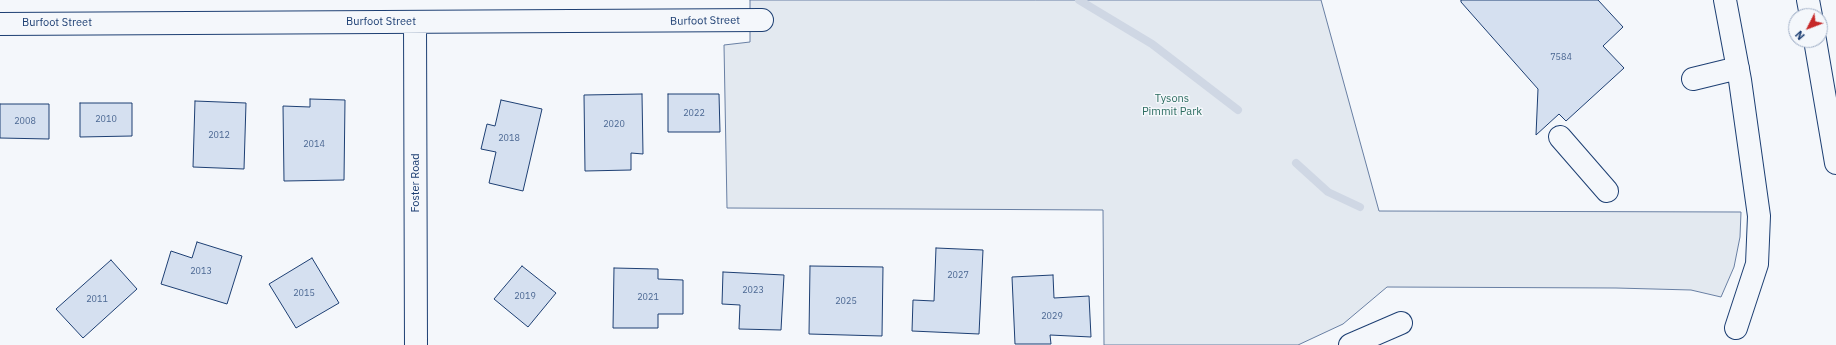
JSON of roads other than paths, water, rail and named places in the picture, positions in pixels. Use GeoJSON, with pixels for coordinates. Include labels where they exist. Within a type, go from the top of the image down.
{"type":"FeatureCollection","features":[{"type":"Feature","properties":{"kind":"street"},"geometry":{"type":"LineString","coordinates":[[1725,0],[1738,68],[1759,216],[1757,264],[1736,328]]}},
{"type":"Feature","properties":{"kind":"street","name":"Burfoot Street"},"geometry":{"type":"LineString","coordinates":[[0,24],[762,20]]}},
{"type":"Feature","properties":{"kind":"street","name":"Foster Road"},"geometry":{"type":"LineString","coordinates":[[415,22],[416,345]]}},
{"type":"Feature","properties":{"kind":"street"},"geometry":{"type":"LineString","coordinates":[[1816,48],[1836,163]]}},
{"type":"Feature","properties":{"kind":"street"},"geometry":{"type":"LineString","coordinates":[[1693,79],[1738,68]]}},
{"type":"Feature","properties":{"kind":"street"},"geometry":{"type":"LineString","coordinates":[[1560,137],[1607,191]]}},
{"type":"Feature","properties":{"kind":"street"},"geometry":{"type":"LineString","coordinates":[[1350,345],[1401,323]]}},
{"type":"Feature","properties":{"kind":"waterway"},"geometry":{"type":"LineString","coordinates":[[1079,0],[1152,44],[1238,110]]}},
{"type":"Feature","properties":{"kind":"waterway"},"geometry":{"type":"LineString","coordinates":[[1296,163],[1328,192],[1360,207]]}},
{"type":"Feature","properties":{"kind":"park label","name":"Tysons Pimmit Park"},"geometry":{"type":"Point","coordinates":[1172,105]}}]}
